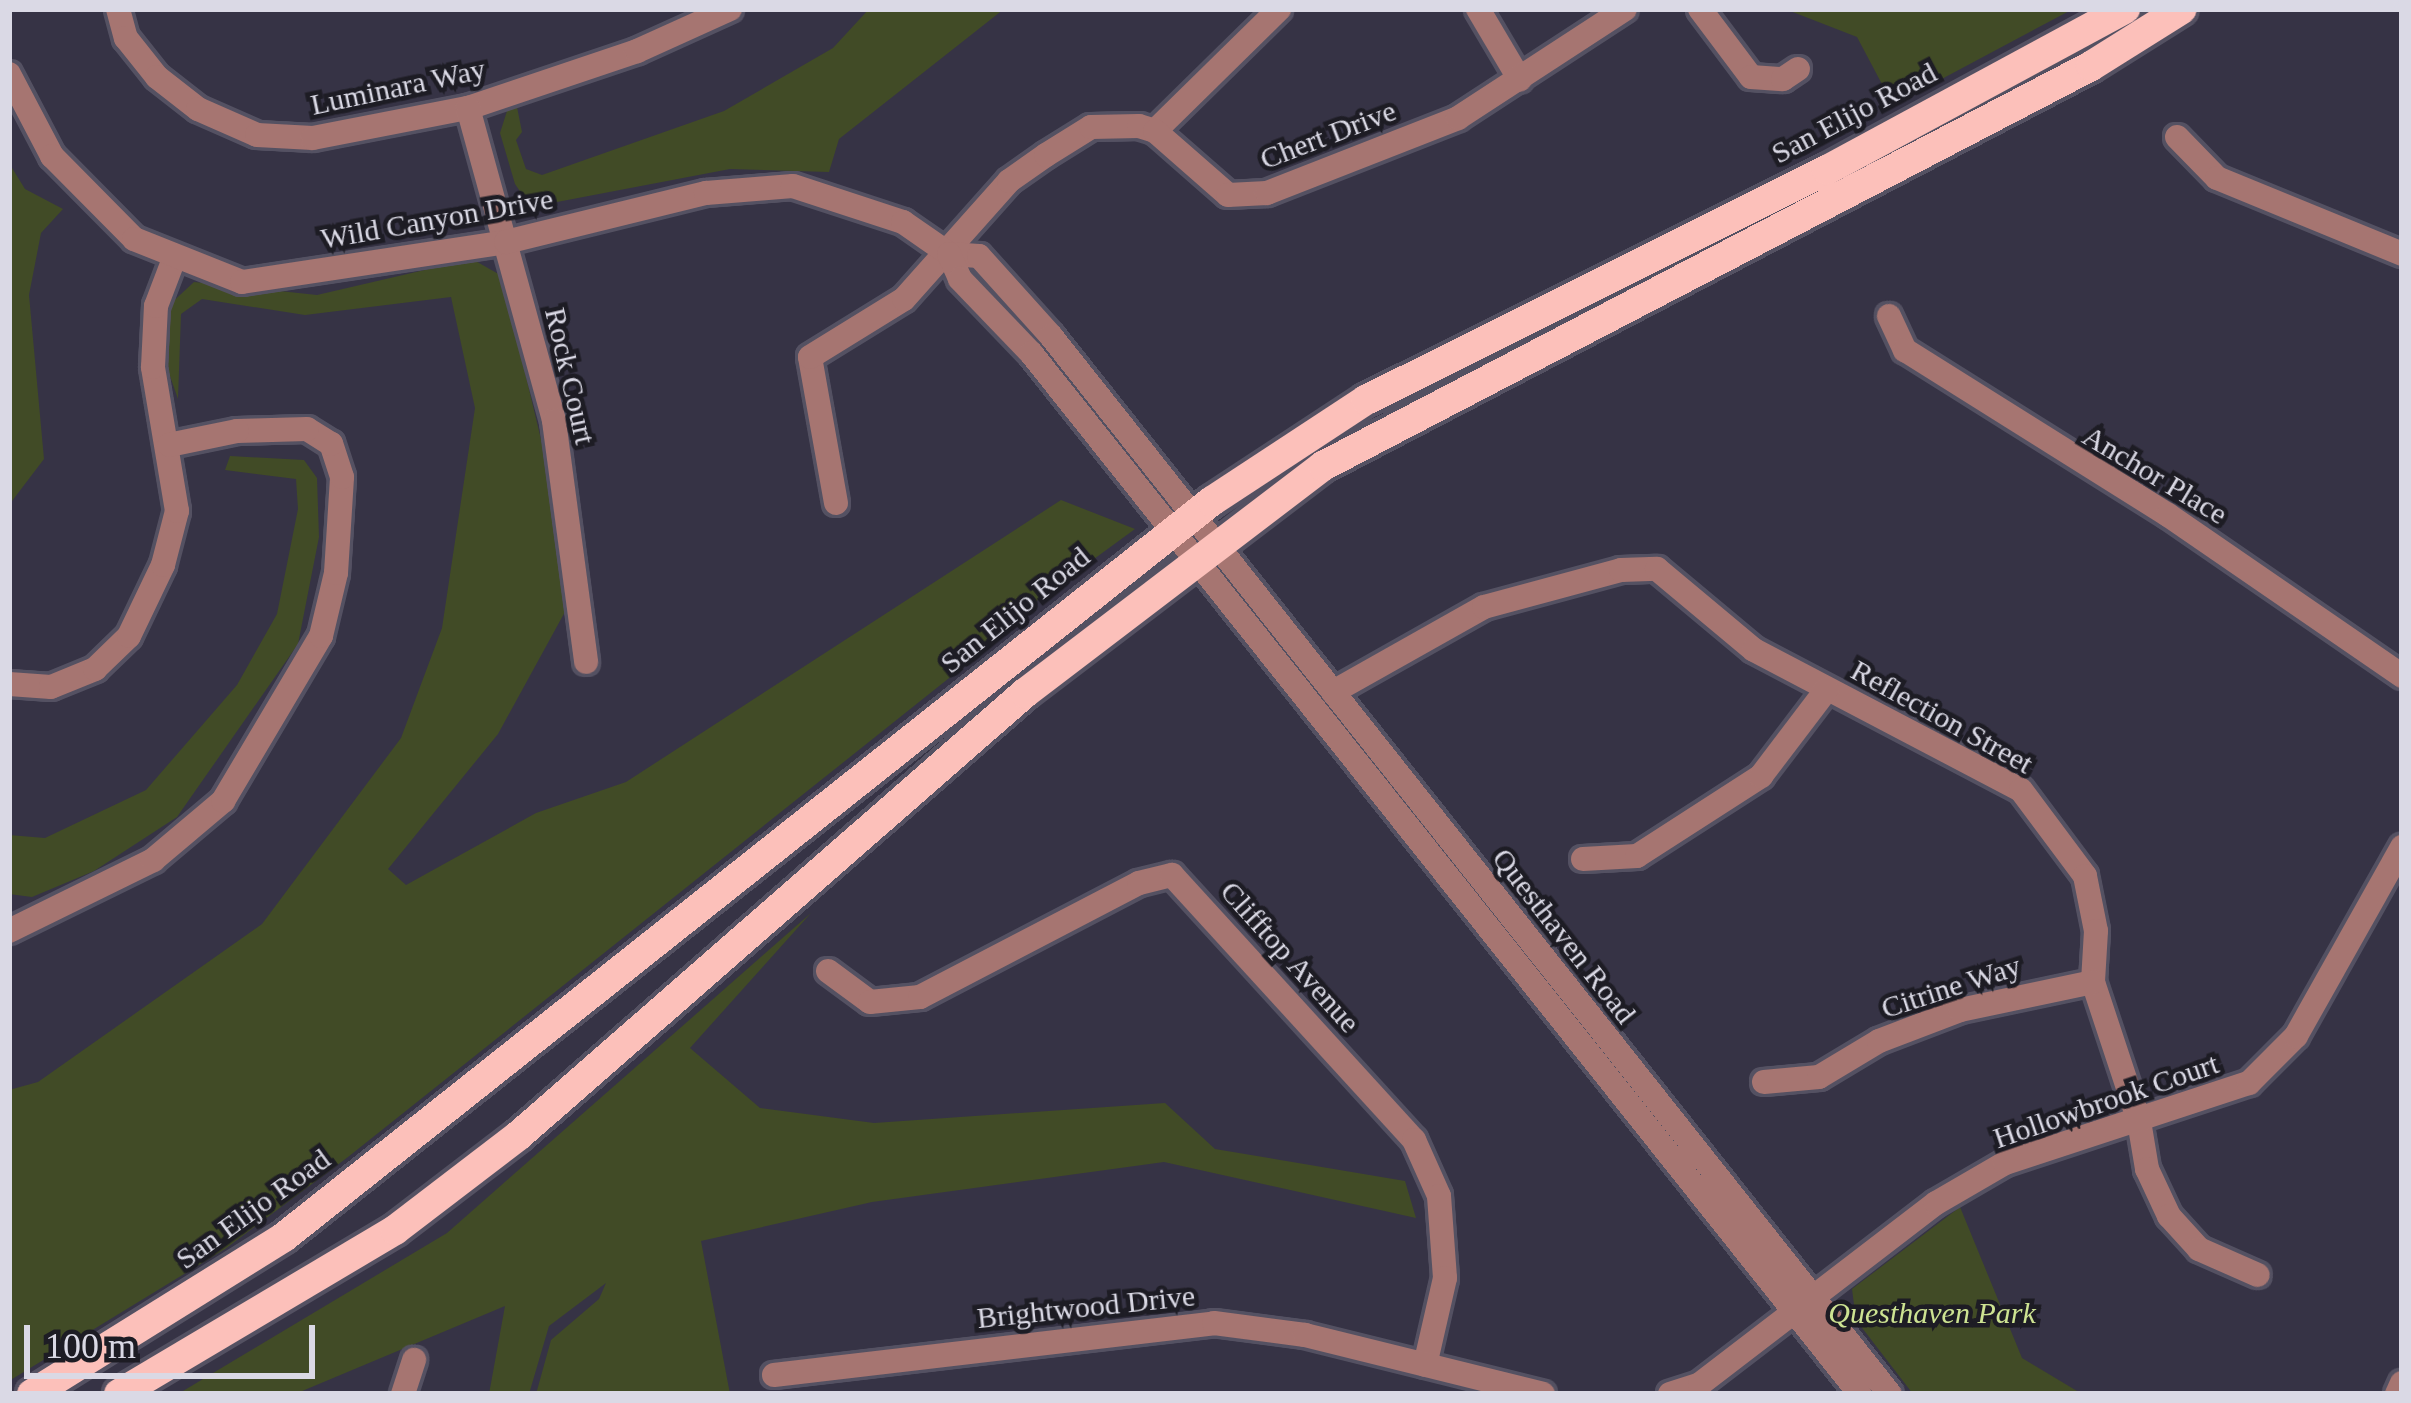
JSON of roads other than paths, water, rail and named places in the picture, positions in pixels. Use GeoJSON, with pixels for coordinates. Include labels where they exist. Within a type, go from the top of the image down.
{"type":"FeatureCollection","features":[{"type":"Feature","properties":{"kind":"main road","name":"San Elijo Road"},"geometry":{"type":"LineString","coordinates":[[32,1394],[284,1238],[1181,523],[1366,400],[1827,170],[2125,9]]}},
{"type":"Feature","properties":{"kind":"main road"},"geometry":{"type":"LineString","coordinates":[[119,1394],[395,1230],[518,1136],[773,907],[1204,551],[1323,466],[2091,66],[2182,9]]}},
{"type":"Feature","properties":{"kind":"street","name":"Luminara Way"},"geometry":{"type":"LineString","coordinates":[[118,9],[126,38],[157,77],[198,109],[257,135],[314,138],[468,109],[637,51],[730,9]]}},
{"type":"Feature","properties":{"kind":"street"},"geometry":{"type":"LineString","coordinates":[[836,503],[810,357],[904,299],[949,254],[1009,181],[1091,127],[1155,131],[1279,9]]}},
{"type":"Feature","properties":{"kind":"street"},"geometry":{"type":"LineString","coordinates":[[1478,9],[1520,80]]}},
{"type":"Feature","properties":{"kind":"street","name":"Chert Drive"},"geometry":{"type":"LineString","coordinates":[[1155,131],[1228,195],[1267,193],[1458,118],[1625,9]]}},
{"type":"Feature","properties":{"kind":"street"},"geometry":{"type":"LineString","coordinates":[[1700,9],[1751,77],[1783,79],[1798,69]]}},
{"type":"Feature","properties":{"kind":"street","name":"Wild Canyon Drive"},"geometry":{"type":"LineString","coordinates":[[9,74],[52,156],[134,239],[242,282],[506,242],[706,193],[793,186],[903,222],[949,254],[979,256],[1010,288],[1181,523]]}},
{"type":"Feature","properties":{"kind":"street","name":"Rock Court"},"geometry":{"type":"LineString","coordinates":[[468,109],[554,421],[586,662]]}},
{"type":"Feature","properties":{"kind":"street"},"geometry":{"type":"LineString","coordinates":[[2176,137],[2217,178],[2402,254]]}},
{"type":"Feature","properties":{"kind":"street"},"geometry":{"type":"LineString","coordinates":[[9,684],[51,687],[95,669],[129,636],[164,565],[177,511],[170,445],[153,367],[156,306],[175,256]]}},
{"type":"Feature","properties":{"kind":"street","name":"Anchor Place"},"geometry":{"type":"LineString","coordinates":[[1888,316],[1905,350],[2168,515],[2402,676]]}},
{"type":"Feature","properties":{"kind":"street"},"geometry":{"type":"LineString","coordinates":[[9,931],[153,860],[223,801],[321,636],[336,573],[342,477],[331,444],[307,429],[237,431],[170,445]]}},
{"type":"Feature","properties":{"kind":"street","name":"Questhaven Road"},"geometry":{"type":"LineString","coordinates":[[1181,523],[1791,1317],[1860,1394]]}},
{"type":"Feature","properties":{"kind":"street","name":"Questhaven Road"},"geometry":{"type":"LineString","coordinates":[[1204,551],[1334,692],[1890,1394]]}},
{"type":"Feature","properties":{"kind":"street","name":"Reflection Street"},"geometry":{"type":"LineString","coordinates":[[1334,692],[1484,607],[1621,570],[1657,569],[1754,650],[2021,790],[2047,818],[2085,877],[2096,931],[2093,982],[2139,1121],[2147,1169],[2169,1216],[2199,1249],[2258,1275]]}},
{"type":"Feature","properties":{"kind":"street"},"geometry":{"type":"LineString","coordinates":[[1583,859],[1637,856],[1761,776],[1827,689]]}},
{"type":"Feature","properties":{"kind":"street","name":"Hollowbrook Court"},"geometry":{"type":"LineString","coordinates":[[1812,1300],[1936,1203],[2005,1163],[2248,1083],[2296,1036],[2402,848]]}},
{"type":"Feature","properties":{"kind":"street","name":"Clifftop Avenue"},"geometry":{"type":"LineString","coordinates":[[828,971],[870,1002],[920,998],[1139,883],[1172,875],[1414,1140],[1439,1196],[1445,1278],[1425,1365]]}},
{"type":"Feature","properties":{"kind":"street","name":"Citrine Way"},"geometry":{"type":"LineString","coordinates":[[1764,1082],[1820,1077],[1880,1041],[1960,1010],[2093,982]]}},
{"type":"Feature","properties":{"kind":"street"},"geometry":{"type":"LineString","coordinates":[[1670,1394],[1700,1384],[1812,1300]]}},
{"type":"Feature","properties":{"kind":"street","name":"Brightwood Drive"},"geometry":{"type":"LineString","coordinates":[[774,1375],[1214,1322],[1543,1394]]}},
{"type":"Feature","properties":{"kind":"street"},"geometry":{"type":"LineString","coordinates":[[403,1394],[414,1360]]}},
{"type":"Feature","properties":{"kind":"street"},"geometry":{"type":"LineString","coordinates":[[2397,1394],[2402,1383]]}},
{"type":"Feature","properties":{"kind":"park label","name":"Questhaven Park"},"geometry":{"type":"Point","coordinates":[1932,1313]}}]}
